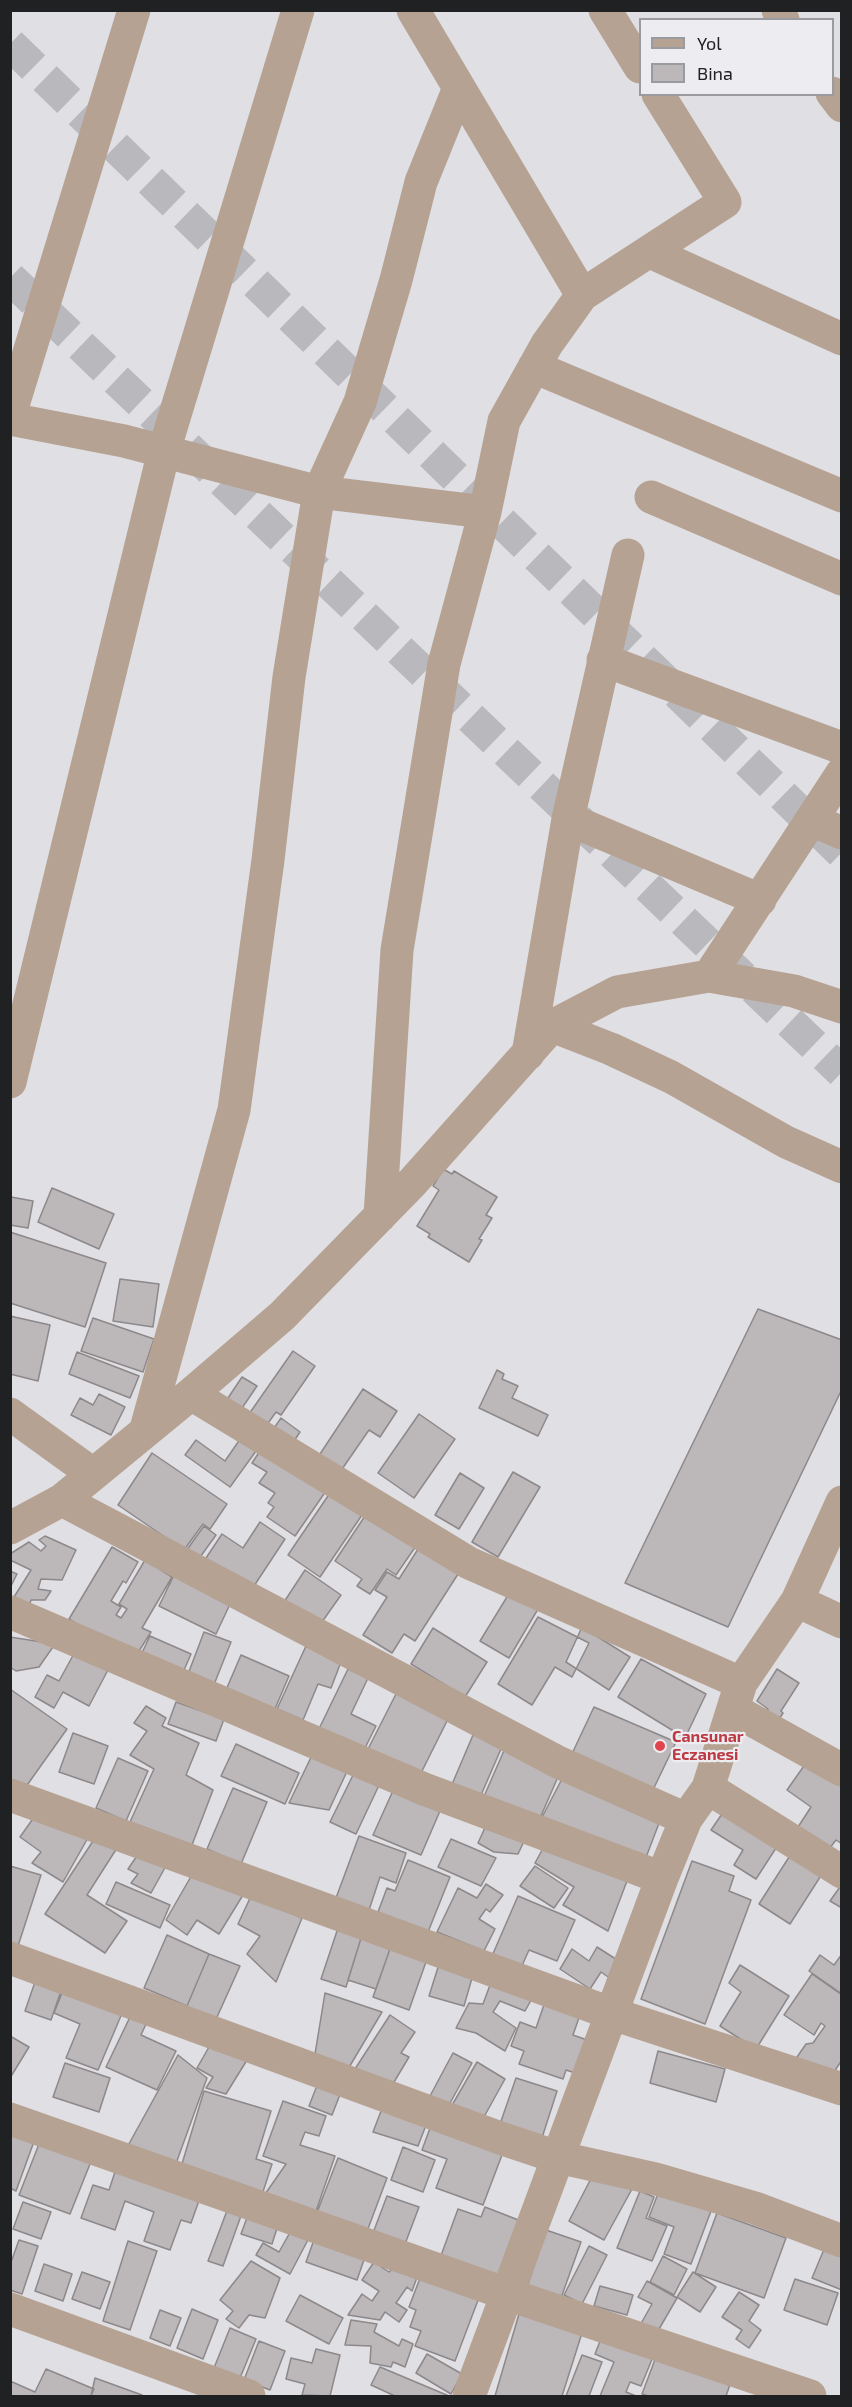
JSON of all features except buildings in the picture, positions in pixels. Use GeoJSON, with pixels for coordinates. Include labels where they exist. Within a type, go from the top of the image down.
{"type":"FeatureCollection","features":[{"type":"Feature","properties":{"kind":"street"},"geometry":{"type":"LineString","coordinates":[[134,10],[10,417],[124,441],[319,492],[485,512]]}},
{"type":"Feature","properties":{"kind":"street"},"geometry":{"type":"LineString","coordinates":[[413,10],[582,295]]}},
{"type":"Feature","properties":{"kind":"street"},"geometry":{"type":"LineString","coordinates":[[605,10],[639,65]]}},
{"type":"Feature","properties":{"kind":"street"},"geometry":{"type":"LineString","coordinates":[[10,1082],[164,451],[300,12]]}},
{"type":"Feature","properties":{"kind":"street"},"geometry":{"type":"LineString","coordinates":[[146,1429],[234,1110],[268,860],[289,677],[319,492],[360,402],[396,280],[421,182],[459,88]]}},
{"type":"Feature","properties":{"kind":"street"},"geometry":{"type":"LineString","coordinates":[[380,1216],[397,950],[444,664],[485,512],[504,422],[547,344],[582,295],[725,202],[659,96]]}},
{"type":"Feature","properties":{"kind":"street"},"geometry":{"type":"LineString","coordinates":[[650,252],[842,339]]}},
{"type":"Feature","properties":{"kind":"street"},"geometry":{"type":"LineString","coordinates":[[534,367],[842,496]]}},
{"type":"Feature","properties":{"kind":"street"},"geometry":{"type":"LineString","coordinates":[[651,497],[842,579]]}},
{"type":"Feature","properties":{"kind":"street"},"geometry":{"type":"LineString","coordinates":[[528,1054],[568,819],[628,555]]}},
{"type":"Feature","properties":{"kind":"street"},"geometry":{"type":"LineString","coordinates":[[603,660],[842,748]]}},
{"type":"Feature","properties":{"kind":"street"},"geometry":{"type":"LineString","coordinates":[[709,976],[842,773]]}},
{"type":"Feature","properties":{"kind":"street"},"geometry":{"type":"LineString","coordinates":[[568,819],[760,900]]}},
{"type":"Feature","properties":{"kind":"street"},"geometry":{"type":"LineString","coordinates":[[812,820],[842,833]]}},
{"type":"Feature","properties":{"kind":"street"},"geometry":{"type":"LineString","coordinates":[[15,1521],[62,1500],[282,1316],[380,1216],[552,1026],[617,992],[709,976],[794,990],[842,1007]]}},
{"type":"Feature","properties":{"kind":"street"},"geometry":{"type":"LineString","coordinates":[[552,1026],[611,1049],[671,1077],[786,1142],[842,1167]]}},
{"type":"Feature","properties":{"kind":"street"},"geometry":{"type":"LineString","coordinates":[[191,1394],[468,1563],[738,1696],[842,1770]]}},
{"type":"Feature","properties":{"kind":"street"},"geometry":{"type":"LineString","coordinates":[[10,1414],[93,1474]]}},
{"type":"Feature","properties":{"kind":"street"},"geometry":{"type":"LineString","coordinates":[[62,1500],[558,1761],[686,1819]]}},
{"type":"Feature","properties":{"kind":"street"},"geometry":{"type":"LineString","coordinates":[[469,2397],[557,2157],[686,1819],[708,1788],[738,1696],[797,1601],[842,1502]]}},
{"type":"Feature","properties":{"kind":"street"},"geometry":{"type":"LineString","coordinates":[[797,1601],[842,1622]]}},
{"type":"Feature","properties":{"kind":"street"},"geometry":{"type":"LineString","coordinates":[[10,1612],[424,1790],[662,1878]]}},
{"type":"Feature","properties":{"kind":"street"},"geometry":{"type":"LineString","coordinates":[[708,1788],[842,1872]]}},
{"type":"Feature","properties":{"kind":"street"},"geometry":{"type":"LineString","coordinates":[[10,1795],[612,2014],[842,2089]]}},
{"type":"Feature","properties":{"kind":"street"},"geometry":{"type":"LineString","coordinates":[[10,1958],[557,2157],[656,2179],[755,2208],[842,2241]]}},
{"type":"Feature","properties":{"kind":"street"},"geometry":{"type":"LineString","coordinates":[[10,2119],[507,2294],[810,2397]]}},
{"type":"Feature","properties":{"kind":"street"},"geometry":{"type":"LineString","coordinates":[[10,2309],[249,2397]]}},
{"type":"Feature","properties":{"kind":"tunnel"},"geometry":{"type":"LineString","coordinates":[[10,44],[842,853]]}},
{"type":"Feature","properties":{"kind":"tunnel"},"geometry":{"type":"LineString","coordinates":[[10,278],[842,1072]]}},
{"type":"Feature","properties":{"kind":"place","name":"Cansunar Eczanesi"},"geometry":{"type":"Point","coordinates":[660,1746]}}]}
